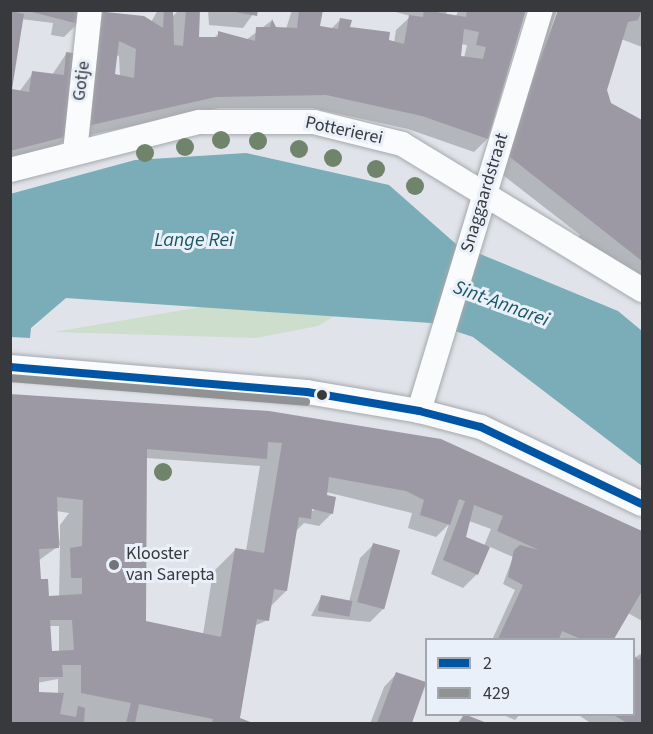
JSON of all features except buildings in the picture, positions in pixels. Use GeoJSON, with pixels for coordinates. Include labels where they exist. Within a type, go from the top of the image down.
{"type":"FeatureCollection","features":[{"type":"Feature","properties":{"kind":"street","name":"Gotje"},"geometry":{"type":"LineString","coordinates":[[75,152],[90,10]]}},
{"type":"Feature","properties":{"kind":"street","name":"Snaggaardstraat"},"geometry":{"type":"LineString","coordinates":[[419,411],[442,329],[541,10]]}},
{"type":"Feature","properties":{"kind":"street","name":"Potterierei"},"geometry":{"type":"LineString","coordinates":[[10,170],[200,122],[314,122],[402,144],[484,196],[642,290]]}},
{"type":"Feature","properties":{"kind":"street"},"geometry":{"type":"LineString","coordinates":[[10,367],[307,392],[419,411],[481,427],[642,504]]}},
{"type":"Feature","properties":{"kind":"green space"},"geometry":{"type":"Polygon","coordinates":[[[213,305],[336,315],[318,326],[256,338],[54,332],[213,305]]]}},
{"type":"Feature","properties":{"kind":"water"},"geometry":{"type":"Polygon","coordinates":[[[246,153],[389,185],[456,244],[618,311],[642,331],[642,466],[473,337],[431,323],[66,298],[31,328],[30,338],[11,337],[10,194],[135,160],[246,153]]]}},
{"type":"Feature","properties":{"kind":"transit line","name":"2"},"geometry":{"type":"LineString","coordinates":[[10,367],[307,392],[419,411],[481,427],[642,504]]}},
{"type":"Feature","properties":{"kind":"transit line","name":"429"},"geometry":{"type":"LineString","coordinates":[[10,378],[306,402]]}},
{"type":"Feature","properties":{"kind":"place","name":"Klooster van Sarepta"},"geometry":{"type":"Point","coordinates":[114,565]}},
{"type":"Feature","properties":{"kind":"water label","name":"Lange Rei"},"geometry":{"type":"Point","coordinates":[194,240]}},
{"type":"Feature","properties":{"kind":"water label","name":"Sint-Annarei"},"geometry":{"type":"Point","coordinates":[501,304]}}]}
